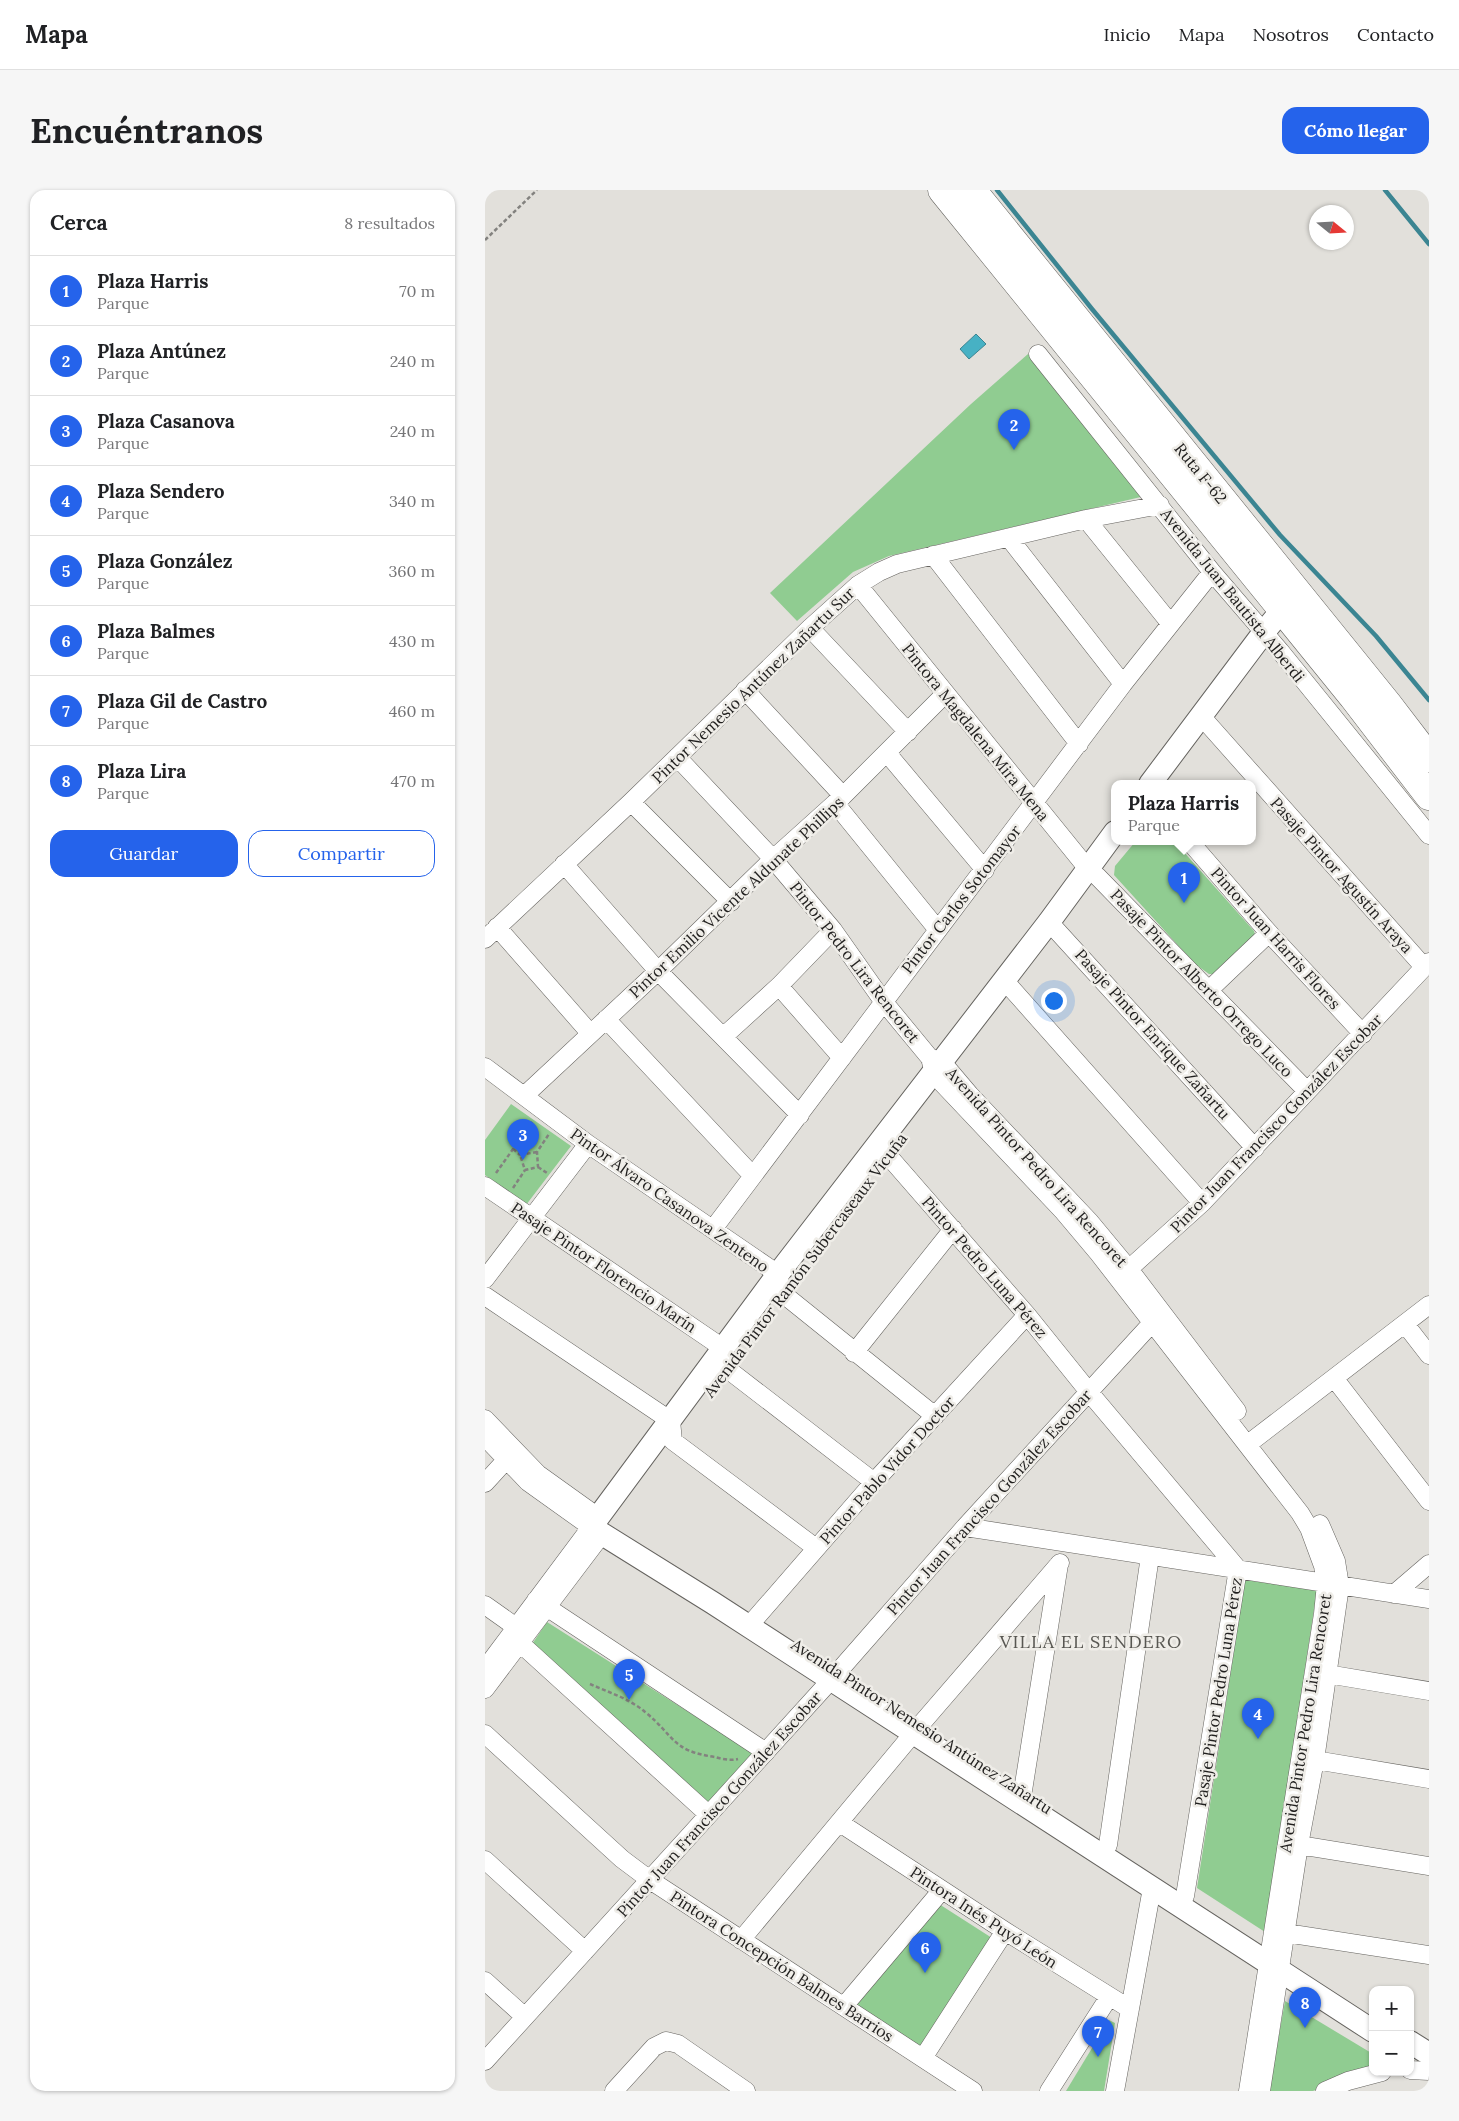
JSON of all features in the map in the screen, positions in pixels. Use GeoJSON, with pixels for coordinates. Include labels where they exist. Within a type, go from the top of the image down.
{"type":"FeatureCollection","features":[{"type":"Feature","properties":{"kind":"main road","name":"Avenida Juan Bautista Alberdi"},"geometry":{"type":"LineString","coordinates":[[942,190],[1055,329],[1293,611],[1353,697],[1429,796]]}},
{"type":"Feature","properties":{"kind":"main road","name":"Ruta F-62"},"geometry":{"type":"LineString","coordinates":[[972,190],[1293,611],[1387,703],[1429,758]]}},
{"type":"Feature","properties":{"kind":"street","name":"Avenida Juan Bautista Alberdi"},"geometry":{"type":"LineString","coordinates":[[1038,354],[1212,572],[1269,638],[1429,835]]}},
{"type":"Feature","properties":{"kind":"street","name":"Pintor Nemesio Antúnez Zañartu Sur"},"geometry":{"type":"LineString","coordinates":[[491,933],[631,802],[810,628],[858,585],[897,564],[1086,518],[1160,505]]}},
{"type":"Feature","properties":{"kind":"street"},"geometry":{"type":"LineString","coordinates":[[1086,518],[1170,623]]}},
{"type":"Feature","properties":{"kind":"street"},"geometry":{"type":"LineString","coordinates":[[1009,538],[1123,684]]}},
{"type":"Feature","properties":{"kind":"street"},"geometry":{"type":"LineString","coordinates":[[933,555],[1079,744]]}},
{"type":"Feature","properties":{"kind":"street","name":"Pintor Carlos Sotomayor"},"geometry":{"type":"LineString","coordinates":[[713,1229],[800,1115],[883,1000],[1035,804],[1123,684],[1212,572]]}},
{"type":"Feature","properties":{"kind":"street","name":"Pintora Magdalena Mira Mena"},"geometry":{"type":"LineString","coordinates":[[858,585],[1035,804],[1093,872]]}},
{"type":"Feature","properties":{"kind":"street"},"geometry":{"type":"LineString","coordinates":[[1170,780],[1206,722],[1269,638],[1293,611]]}},
{"type":"Feature","properties":{"kind":"street"},"geometry":{"type":"LineString","coordinates":[[810,628],[908,732]]}},
{"type":"Feature","properties":{"kind":"street"},"geometry":{"type":"LineString","coordinates":[[745,690],[839,799],[938,930]]}},
{"type":"Feature","properties":{"kind":"street","name":"Pintor Emilio Vicente Aldunate Phillips"},"geometry":{"type":"LineString","coordinates":[[524,1096],[731,902],[773,859],[839,799],[945,694]]}},
{"type":"Feature","properties":{"kind":"street"},"geometry":{"type":"LineString","coordinates":[[1154,780],[1206,722]]}},
{"type":"Feature","properties":{"kind":"street","name":"Pasaje Pintor Agustín Araya"},"geometry":{"type":"LineString","coordinates":[[1206,722],[1427,965]]}},
{"type":"Feature","properties":{"kind":"street"},"geometry":{"type":"LineString","coordinates":[[887,753],[985,870]]}},
{"type":"Feature","properties":{"kind":"street","name":"Pintor Pedro Lira Rencoret"},"geometry":{"type":"LineString","coordinates":[[677,757],[773,859],[833,930],[883,1000],[940,1069]]}},
{"type":"Feature","properties":{"kind":"street"},"geometry":{"type":"LineString","coordinates":[[631,802],[731,902]]}},
{"type":"Feature","properties":{"kind":"street","name":"Avenida Pintor Ramón Subercaseaux Vicuña"},"geometry":{"type":"LineString","coordinates":[[485,1689],[518,1635],[541,1604],[780,1284],[883,1150],[940,1069],[1054,926],[1093,872],[1111,839]]}},
{"type":"Feature","properties":{"kind":"street","name":"Avenida Pintor Ramón Subercaseaux Vicuña"},"geometry":{"type":"LineString","coordinates":[[1093,872],[1120,845]]}},
{"type":"Feature","properties":{"kind":"street","name":"Pintor Juan Harris Flores"},"geometry":{"type":"LineString","coordinates":[[1193,845],[1269,933],[1363,1034]]}},
{"type":"Feature","properties":{"kind":"street"},"geometry":{"type":"LineString","coordinates":[[564,864],[658,971],[800,1115]]}},
{"type":"Feature","properties":{"kind":"street","name":"Pasaje Pintor Alberto Orrego Luco"},"geometry":{"type":"LineString","coordinates":[[1093,872],[1307,1091]]}},
{"type":"Feature","properties":{"kind":"street","name":"Pasaje Pintor Enrique Zañartu"},"geometry":{"type":"LineString","coordinates":[[1054,926],[1255,1148]]}},
{"type":"Feature","properties":{"kind":"street"},"geometry":{"type":"LineString","coordinates":[[724,1036],[779,986],[833,930]]}},
{"type":"Feature","properties":{"kind":"street"},"geometry":{"type":"LineString","coordinates":[[491,933],[590,1033]]}},
{"type":"Feature","properties":{"kind":"street"},"geometry":{"type":"LineString","coordinates":[[1209,990],[1269,933]]}},
{"type":"Feature","properties":{"kind":"street","name":"Pintor Juan Francisco González Escobar"},"geometry":{"type":"LineString","coordinates":[[1124,1274],[1202,1203],[1427,965]]}},
{"type":"Feature","properties":{"kind":"street"},"geometry":{"type":"LineString","coordinates":[[1008,985],[1202,1203]]}},
{"type":"Feature","properties":{"kind":"street"},"geometry":{"type":"LineString","coordinates":[[779,986],[842,1058]]}},
{"type":"Feature","properties":{"kind":"street"},"geometry":{"type":"LineString","coordinates":[[606,1019],[753,1176]]}},
{"type":"Feature","properties":{"kind":"street","name":"Pintor Álvaro Casanova Zenteno"},"geometry":{"type":"LineString","coordinates":[[485,1067],[588,1144],[713,1229],[780,1284],[854,1353],[935,1416]]}},
{"type":"Feature","properties":{"kind":"street","name":"Avenida Pintor Pedro Lira Rencoret"},"geometry":{"type":"LineString","coordinates":[[940,1069],[1062,1210],[1124,1274],[1253,1440]]}},
{"type":"Feature","properties":{"kind":"street"},"geometry":{"type":"LineString","coordinates":[[485,1279],[588,1144]]}},
{"type":"Feature","properties":{"kind":"street","name":"Pintor Pedro Luna Pérez"},"geometry":{"type":"LineString","coordinates":[[883,1150],[1027,1315],[1089,1392]]}},
{"type":"Feature","properties":{"kind":"street","name":"Pasaje Pintor Florencio Marín"},"geometry":{"type":"LineString","coordinates":[[485,1186],[725,1358],[874,1482]]}},
{"type":"Feature","properties":{"kind":"street"},"geometry":{"type":"LineString","coordinates":[[854,1353],[953,1229]]}},
{"type":"Feature","properties":{"kind":"street","name":"Avenida Pintor Pedro Lira Rencoret"},"geometry":{"type":"LineString","coordinates":[[1124,1274],[1152,1322],[1318,1519],[1336,1561],[1275,1961],[1261,2091]]}},
{"type":"Feature","properties":{"kind":"street"},"geometry":{"type":"LineString","coordinates":[[485,1296],[672,1431],[817,1548]]}},
{"type":"Feature","properties":{"kind":"street"},"geometry":{"type":"LineString","coordinates":[[1253,1440],[1429,1305]]}},
{"type":"Feature","properties":{"kind":"street","name":"Pintor Pablo Vidor Doctor"},"geometry":{"type":"LineString","coordinates":[[752,1623],[874,1482],[1027,1315]]}},
{"type":"Feature","properties":{"kind":"street","name":"Pintor Juan Francisco González Escobar"},"geometry":{"type":"LineString","coordinates":[[485,2061],[834,1677],[965,1527],[1152,1322]]}},
{"type":"Feature","properties":{"kind":"street"},"geometry":{"type":"LineString","coordinates":[[1405,1324],[1429,1355]]}},
{"type":"Feature","properties":{"kind":"street"},"geometry":{"type":"LineString","coordinates":[[1334,1378],[1429,1501]]}},
{"type":"Feature","properties":{"kind":"street","name":"Pasaje Pintor Pedro Luna Pérez"},"geometry":{"type":"LineString","coordinates":[[1089,1392],[1238,1569],[1185,1896]]}},
{"type":"Feature","properties":{"kind":"street","name":"Avenida Pintor Nemesio Antúnez Zañartu"},"geometry":{"type":"LineString","coordinates":[[485,1420],[538,1474],[600,1526]]}},
{"type":"Feature","properties":{"kind":"street","name":"Avenida Pintor Nemesio Antúnez Zañartu"},"geometry":{"type":"LineString","coordinates":[[485,1437],[529,1482],[918,1729],[1152,1888],[1369,2015]]}},
{"type":"Feature","properties":{"kind":"street"},"geometry":{"type":"LineString","coordinates":[[485,1484],[507,1459]]}},
{"type":"Feature","properties":{"kind":"street"},"geometry":{"type":"LineString","coordinates":[[965,1527],[1429,1599]]}},
{"type":"Feature","properties":{"kind":"street"},"geometry":{"type":"LineString","coordinates":[[1022,1798],[1063,1542]]}},
{"type":"Feature","properties":{"kind":"street"},"geometry":{"type":"LineString","coordinates":[[1108,1845],[1150,1556]]}},
{"type":"Feature","properties":{"kind":"street"},"geometry":{"type":"LineString","coordinates":[[741,1940],[1059,1563]]}},
{"type":"Feature","properties":{"kind":"street"},"geometry":{"type":"LineString","coordinates":[[1394,1594],[1429,1564]]}},
{"type":"Feature","properties":{"kind":"street","name":"Avenida Pintor Pedro Lira Rencoret"},"geometry":{"type":"LineString","coordinates":[[1248,2091],[1275,1961],[1287,1933],[1299,1845],[1315,1760],[1327,1674],[1333,1585]]}},
{"type":"Feature","properties":{"kind":"street"},"geometry":{"type":"LineString","coordinates":[[541,1604],[766,1752]]}},
{"type":"Feature","properties":{"kind":"street"},"geometry":{"type":"LineString","coordinates":[[485,1605],[708,1814]]}},
{"type":"Feature","properties":{"kind":"street","name":"Avenida Pintor Ramón Subercaseaux Vicuña"},"geometry":{"type":"LineString","coordinates":[[485,1669],[518,1635]]}},
{"type":"Feature","properties":{"kind":"street"},"geometry":{"type":"LineString","coordinates":[[1327,1674],[1429,1691]]}},
{"type":"Feature","properties":{"kind":"street","name":"Pintora Concepción Balmes Barrios"},"geometry":{"type":"LineString","coordinates":[[485,1734],[601,1840],[650,1880],[973,2091]]}},
{"type":"Feature","properties":{"kind":"street"},"geometry":{"type":"LineString","coordinates":[[1315,1760],[1429,1779]]}},
{"type":"Feature","properties":{"kind":"street","name":"Avenida Pintor Nemesio Antúnez Zañartu"},"geometry":{"type":"LineString","coordinates":[[1022,1798],[1108,1845],[1185,1896],[1369,2028]]}},
{"type":"Feature","properties":{"kind":"street","name":"Pintora Inés Puyó León"},"geometry":{"type":"LineString","coordinates":[[840,1823],[1005,1931],[1130,2009]]}},
{"type":"Feature","properties":{"kind":"street"},"geometry":{"type":"LineString","coordinates":[[1299,1845],[1429,1866]]}},
{"type":"Feature","properties":{"kind":"street"},"geometry":{"type":"LineString","coordinates":[[485,1860],[585,1951]]}},
{"type":"Feature","properties":{"kind":"street"},"geometry":{"type":"LineString","coordinates":[[1115,2091],[1152,1888]]}},
{"type":"Feature","properties":{"kind":"street"},"geometry":{"type":"LineString","coordinates":[[844,2006],[942,1890]]}},
{"type":"Feature","properties":{"kind":"street"},"geometry":{"type":"LineString","coordinates":[[923,2058],[1005,1931]]}},
{"type":"Feature","properties":{"kind":"street"},"geometry":{"type":"LineString","coordinates":[[1287,1933],[1429,1955]]}},
{"type":"Feature","properties":{"kind":"street"},"geometry":{"type":"LineString","coordinates":[[485,1981],[525,2017]]}},
{"type":"Feature","properties":{"kind":"street"},"geometry":{"type":"LineString","coordinates":[[1049,2091],[1109,1997]]}},
{"type":"Feature","properties":{"kind":"street"},"geometry":{"type":"LineString","coordinates":[[614,2091],[653,2047],[666,2042],[678,2044],[745,2091]]}},
{"type":"Feature","properties":{"kind":"street"},"geometry":{"type":"LineString","coordinates":[[1414,2045],[1429,2054]]}},
{"type":"Feature","properties":{"kind":"street"},"geometry":{"type":"LineString","coordinates":[[1414,2057],[1429,2066]]}},
{"type":"Feature","properties":{"kind":"street"},"geometry":{"type":"LineString","coordinates":[[1414,2070],[1429,2071]]}},
{"type":"Feature","properties":{"kind":"street"},"geometry":{"type":"LineString","coordinates":[[1325,2091],[1348,2081],[1369,2075]]}},
{"type":"Feature","properties":{"kind":"path"},"geometry":{"type":"LineString","coordinates":[[485,240],[537,190]]}},
{"type":"Feature","properties":{"kind":"path"},"geometry":{"type":"LineString","coordinates":[[485,1186],[541,1109]]}},
{"type":"Feature","properties":{"kind":"path"},"geometry":{"type":"LineString","coordinates":[[513,1149],[521,1155],[525,1170],[538,1167],[537,1152],[558,1122]]}},
{"type":"Feature","properties":{"kind":"path"},"geometry":{"type":"LineString","coordinates":[[521,1155],[537,1152]]}},
{"type":"Feature","properties":{"kind":"path"},"geometry":{"type":"LineString","coordinates":[[585,1681],[645,1711],[673,1742],[686,1751],[732,1760],[766,1752]]}},
{"type":"Feature","properties":{"kind":"green space"},"geometry":{"type":"Polygon","coordinates":[[[1028,354],[1145,496],[889,556],[853,572],[797,621],[770,593],[971,404],[1028,354]]]}},
{"type":"Feature","properties":{"kind":"green space"},"geometry":{"type":"Polygon","coordinates":[[[1132,845],[1178,845],[1254,931],[1255,935],[1216,974],[1209,974],[1195,964],[1114,875],[1115,866],[1132,845]]]}},
{"type":"Feature","properties":{"kind":"green space"},"geometry":{"type":"Polygon","coordinates":[[[511,1104],[571,1146],[526,1205],[485,1175],[485,1140],[511,1104]]]}},
{"type":"Feature","properties":{"kind":"green space"},"geometry":{"type":"Polygon","coordinates":[[[1245,1580],[1317,1590],[1265,1932],[1197,1888],[1245,1580]]]}},
{"type":"Feature","properties":{"kind":"green space"},"geometry":{"type":"Polygon","coordinates":[[[547,1622],[753,1753],[704,1807],[530,1647],[547,1622]]]}},
{"type":"Feature","properties":{"kind":"green space"},"geometry":{"type":"Polygon","coordinates":[[[939,1904],[992,1938],[920,2052],[851,2008],[939,1904]]]}},
{"type":"Feature","properties":{"kind":"green space"},"geometry":{"type":"Polygon","coordinates":[[[1285,2001],[1369,2052],[1369,2069],[1313,2091],[1269,2091],[1285,2001]]]}},
{"type":"Feature","properties":{"kind":"green space"},"geometry":{"type":"Polygon","coordinates":[[[1109,2020],[1115,2023],[1104,2091],[1066,2091],[1109,2020]]]}},
{"type":"Feature","properties":{"kind":"water"},"geometry":{"type":"Polygon","coordinates":[[[976,334],[986,344],[969,359],[960,349],[976,334]]]}},
{"type":"Feature","properties":{"kind":"waterway"},"geometry":{"type":"LineString","coordinates":[[997,190],[1092,309],[1280,535],[1376,636],[1429,700]]}},
{"type":"Feature","properties":{"kind":"waterway"},"geometry":{"type":"LineString","coordinates":[[1385,190],[1429,244]]}},
{"type":"Feature","properties":{"kind":"place","name":"Plaza Antúnez"},"geometry":{"type":"Point","coordinates":[1014,450]}},
{"type":"Feature","properties":{"kind":"place","name":"Plaza Harris"},"geometry":{"type":"Point","coordinates":[1184,903]}},
{"type":"Feature","properties":{"kind":"place","name":"Plaza Casanova"},"geometry":{"type":"Point","coordinates":[523,1160]}},
{"type":"Feature","properties":{"kind":"place","name":"Plaza González"},"geometry":{"type":"Point","coordinates":[629,1700]}},
{"type":"Feature","properties":{"kind":"place","name":"Plaza Sendero"},"geometry":{"type":"Point","coordinates":[1258,1739]}},
{"type":"Feature","properties":{"kind":"place","name":"Plaza Balmes"},"geometry":{"type":"Point","coordinates":[925,1973]}},
{"type":"Feature","properties":{"kind":"place","name":"Plaza Lira"},"geometry":{"type":"Point","coordinates":[1305,2028]}},
{"type":"Feature","properties":{"kind":"place","name":"Plaza Gil de Castro"},"geometry":{"type":"Point","coordinates":[1098,2057]}},
{"type":"Feature","properties":{"kind":"district","name":"VILLA EL SENDERO"},"geometry":{"type":"Point","coordinates":[1091,1641]}}]}
